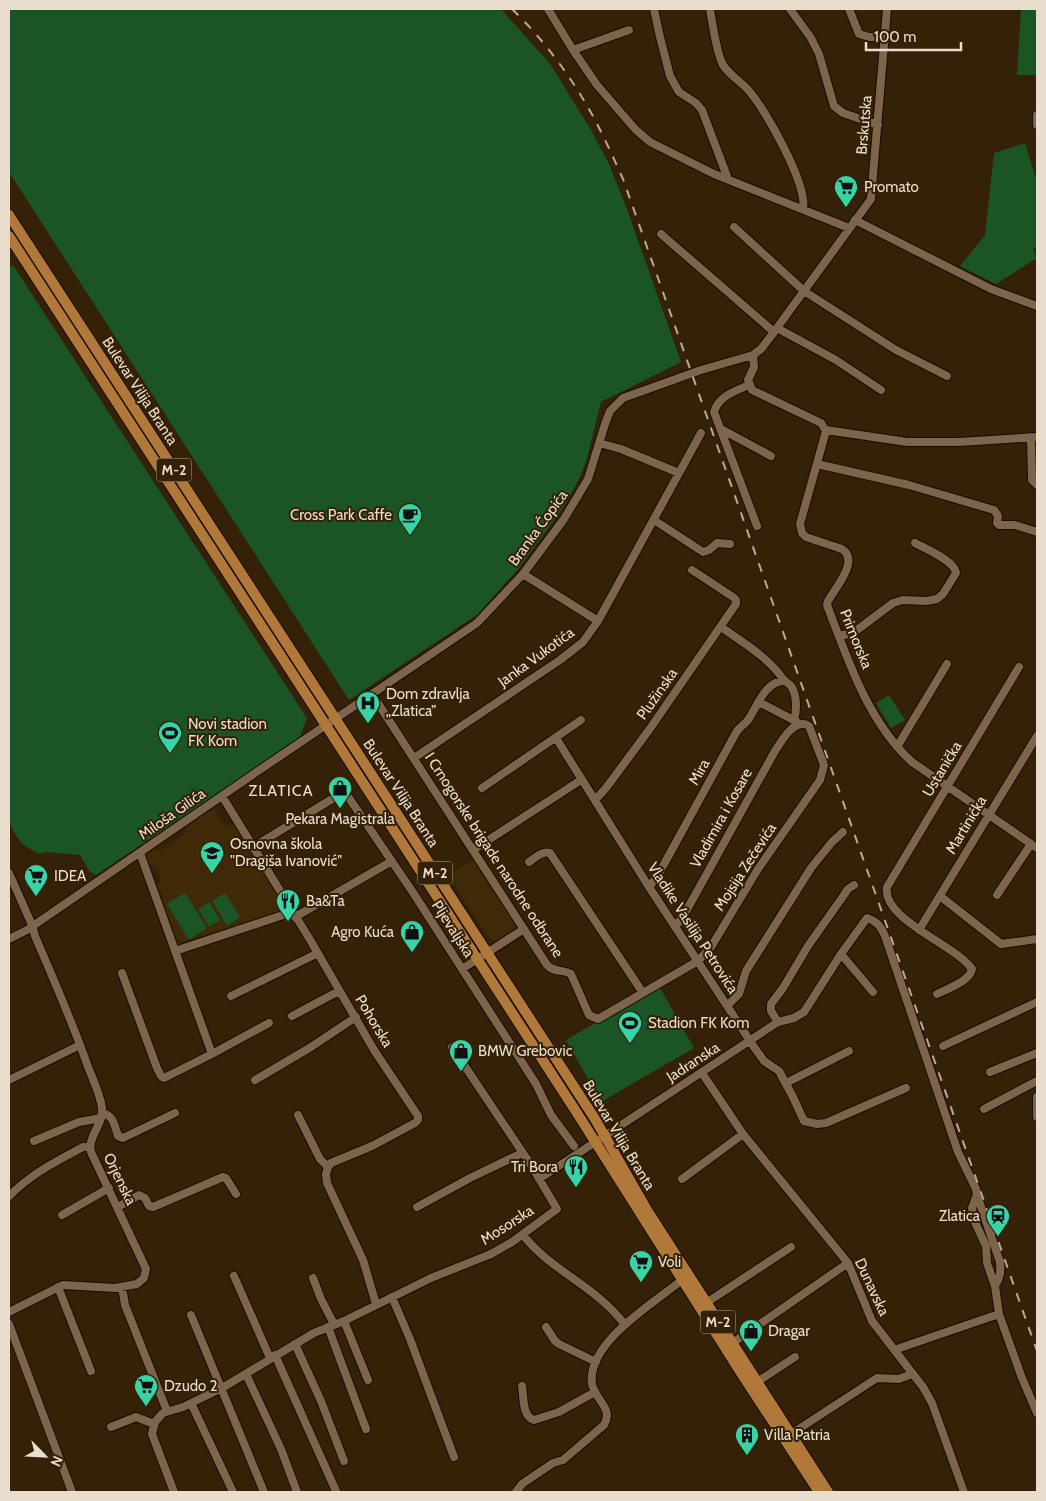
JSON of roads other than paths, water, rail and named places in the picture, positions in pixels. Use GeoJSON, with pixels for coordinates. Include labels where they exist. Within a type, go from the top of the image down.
{"type":"FeatureCollection","features":[{"type":"Feature","properties":{"kind":"main road","name":"Bulevar Vilija Branta"},"geometry":{"type":"LineString","coordinates":[[9,215],[487,953],[600,1139],[682,1280],[819,1492]]}},
{"type":"Feature","properties":{"kind":"main road","name":"Bulevar Vilija Branta"},"geometry":{"type":"LineString","coordinates":[[9,236],[477,959],[638,1195],[731,1344],[828,1492]]}},
{"type":"Feature","properties":{"kind":"street"},"geometry":{"type":"LineString","coordinates":[[548,9],[597,85],[642,136],[650,142],[728,179],[849,228]]}},
{"type":"Feature","properties":{"kind":"street"},"geometry":{"type":"LineString","coordinates":[[654,9],[670,76],[679,92],[696,103],[702,110],[728,179]]}},
{"type":"Feature","properties":{"kind":"street"},"geometry":{"type":"LineString","coordinates":[[710,9],[722,61],[731,75],[756,99],[792,162],[803,197],[802,209]]}},
{"type":"Feature","properties":{"kind":"street"},"geometry":{"type":"LineString","coordinates":[[790,9],[811,38],[819,54],[834,106],[843,114],[878,125]]}},
{"type":"Feature","properties":{"kind":"street"},"geometry":{"type":"LineString","coordinates":[[849,9],[859,34],[869,37],[885,37]]}},
{"type":"Feature","properties":{"kind":"street","name":"Brskutska"},"geometry":{"type":"LineString","coordinates":[[753,354],[761,349],[776,330],[871,199],[887,9]]}},
{"type":"Feature","properties":{"kind":"street"},"geometry":{"type":"LineString","coordinates":[[573,50],[629,30]]}},
{"type":"Feature","properties":{"kind":"street"},"geometry":{"type":"LineString","coordinates":[[1037,116],[1037,125]]}},
{"type":"Feature","properties":{"kind":"street"},"geometry":{"type":"LineString","coordinates":[[855,220],[991,289],[1037,306]]}},
{"type":"Feature","properties":{"kind":"street"},"geometry":{"type":"LineString","coordinates":[[734,227],[804,291],[896,350],[947,376]]}},
{"type":"Feature","properties":{"kind":"street"},"geometry":{"type":"LineString","coordinates":[[661,234],[776,330],[851,369],[881,390]]}},
{"type":"Feature","properties":{"kind":"street"},"geometry":{"type":"LineString","coordinates":[[753,354],[754,367],[748,380],[752,390],[821,423],[826,430],[907,442],[959,442],[1034,437],[1032,480],[1037,485]]}},
{"type":"Feature","properties":{"kind":"street","name":"Branka Ćopića"},"geometry":{"type":"LineString","coordinates":[[326,725],[477,624],[523,574],[564,519],[584,488],[610,410],[616,404],[623,398],[701,370],[753,354]]}},
{"type":"Feature","properties":{"kind":"street"},"geometry":{"type":"LineString","coordinates":[[749,385],[724,397],[717,404],[714,412],[757,526]]}},
{"type":"Feature","properties":{"kind":"street"},"geometry":{"type":"LineString","coordinates":[[721,429],[771,456]]}},
{"type":"Feature","properties":{"kind":"street","name":"Primorska"},"geometry":{"type":"LineString","coordinates":[[826,430],[826,437],[800,529],[806,537],[842,549],[848,556],[849,566],[828,601],[828,605],[839,636],[872,712],[882,729],[912,762],[1034,846]]}},
{"type":"Feature","properties":{"kind":"street","name":"Janka Vukotića"},"geometry":{"type":"LineString","coordinates":[[414,758],[560,660],[583,642],[598,621],[701,433]]}},
{"type":"Feature","properties":{"kind":"street"},"geometry":{"type":"LineString","coordinates":[[599,443],[622,449],[679,473]]}},
{"type":"Feature","properties":{"kind":"street"},"geometry":{"type":"LineString","coordinates":[[817,464],[910,485],[994,510],[998,516],[997,523],[999,525],[1015,525],[1037,532]]}},
{"type":"Feature","properties":{"kind":"street"},"geometry":{"type":"LineString","coordinates":[[654,520],[703,552],[709,550],[717,543],[730,544]]}},
{"type":"Feature","properties":{"kind":"street"},"geometry":{"type":"LineString","coordinates":[[839,636],[853,633],[893,603],[903,600],[932,601],[943,594],[956,573],[955,567],[947,560],[915,543]]}},
{"type":"Feature","properties":{"kind":"street","name":"Plužinska"},"geometry":{"type":"LineString","coordinates":[[595,800],[617,773],[721,627],[737,601],[692,570]]}},
{"type":"Feature","properties":{"kind":"street"},"geometry":{"type":"LineString","coordinates":[[523,574],[598,621]]}},
{"type":"Feature","properties":{"kind":"street"},"geometry":{"type":"LineString","coordinates":[[721,627],[774,667],[784,681],[790,684],[794,690],[796,724]]}},
{"type":"Feature","properties":{"kind":"street"},"geometry":{"type":"LineString","coordinates":[[897,747],[947,664]]}},
{"type":"Feature","properties":{"kind":"street","name":"Ustanička"},"geometry":{"type":"LineString","coordinates":[[920,930],[898,912],[886,895],[887,885],[1019,667]]}},
{"type":"Feature","properties":{"kind":"street","name":"Mira"},"geometry":{"type":"LineString","coordinates":[[650,887],[737,731],[747,722],[769,687],[777,681],[784,681]]}},
{"type":"Feature","properties":{"kind":"street","name":"I Crnogorske brigade narodne odbrane"},"geometry":{"type":"LineString","coordinates":[[372,694],[548,967],[571,974],[589,1015],[598,1019]]}},
{"type":"Feature","properties":{"kind":"street"},"geometry":{"type":"LineString","coordinates":[[759,702],[796,724]]}},
{"type":"Feature","properties":{"kind":"street"},"geometry":{"type":"LineString","coordinates":[[482,788],[581,720]]}},
{"type":"Feature","properties":{"kind":"street","name":"Mojsija Zečevića"},"geometry":{"type":"LineString","coordinates":[[598,1019],[698,961],[711,947],[758,869],[818,784],[822,774],[824,765],[809,726],[796,724]]}},
{"type":"Feature","properties":{"kind":"street","name":"Vladimira i Kosare"},"geometry":{"type":"LineString","coordinates":[[675,927],[684,915],[768,762],[796,724]]}},
{"type":"Feature","properties":{"kind":"street","name":"Miloša Gilića"},"geometry":{"type":"LineString","coordinates":[[9,939],[140,853],[326,725]]}},
{"type":"Feature","properties":{"kind":"street","name":"Martinićka"},"geometry":{"type":"LineString","coordinates":[[920,930],[1037,736]]}},
{"type":"Feature","properties":{"kind":"street","name":"Vladike Vasilija Petrovića"},"geometry":{"type":"LineString","coordinates":[[556,738],[581,780],[675,927],[728,1005],[750,1042],[764,1061],[779,1071],[802,1119],[807,1123],[817,1124],[839,1118],[906,1088]]}},
{"type":"Feature","properties":{"kind":"street"},"geometry":{"type":"LineString","coordinates":[[473,850],[581,780]]}},
{"type":"Feature","properties":{"kind":"street","name":"Pljevaljska"},"geometry":{"type":"LineString","coordinates":[[253,847],[337,796],[346,795],[392,861],[536,1084],[551,1115],[574,1146]]}},
{"type":"Feature","properties":{"kind":"street","name":"Pohorska"},"geometry":{"type":"LineString","coordinates":[[222,796],[318,953],[374,1050],[418,1114],[418,1119],[415,1123],[382,1141],[332,1163],[328,1167]]}},
{"type":"Feature","properties":{"kind":"street"},"geometry":{"type":"LineString","coordinates":[[728,1005],[739,994],[746,971],[807,874],[832,842],[843,832]]}},
{"type":"Feature","properties":{"kind":"street"},"geometry":{"type":"LineString","coordinates":[[998,894],[1034,846]]}},
{"type":"Feature","properties":{"kind":"street"},"geometry":{"type":"LineString","coordinates":[[140,853],[212,1054]]}},
{"type":"Feature","properties":{"kind":"street"},"geometry":{"type":"LineString","coordinates":[[529,862],[541,854],[550,853],[643,993]]}},
{"type":"Feature","properties":{"kind":"street"},"geometry":{"type":"LineString","coordinates":[[175,951],[294,914],[392,861]]}},
{"type":"Feature","properties":{"kind":"street"},"geometry":{"type":"LineString","coordinates":[[9,873],[80,1045],[99,1096],[101,1116]]}},
{"type":"Feature","properties":{"kind":"street"},"geometry":{"type":"LineString","coordinates":[[778,1022],[771,1011],[771,1004],[783,988],[808,946],[848,889],[854,885]]}},
{"type":"Feature","properties":{"kind":"street"},"geometry":{"type":"LineString","coordinates":[[940,896],[998,943],[1007,944],[1037,939]]}},
{"type":"Feature","properties":{"kind":"street","name":"Jadranska"},"geometry":{"type":"LineString","coordinates":[[600,1139],[778,1022],[794,1018],[804,1012],[841,954],[867,918],[877,922],[882,928],[958,1152],[977,1194]]}},
{"type":"Feature","properties":{"kind":"street"},"geometry":{"type":"LineString","coordinates":[[462,969],[524,929]]}},
{"type":"Feature","properties":{"kind":"street"},"geometry":{"type":"LineString","coordinates":[[920,930],[955,953],[972,969],[971,974],[967,978],[937,994]]}},
{"type":"Feature","properties":{"kind":"street"},"geometry":{"type":"LineString","coordinates":[[231,996],[318,953]]}},
{"type":"Feature","properties":{"kind":"street"},"geometry":{"type":"LineString","coordinates":[[841,954],[874,992]]}},
{"type":"Feature","properties":{"kind":"street"},"geometry":{"type":"LineString","coordinates":[[122,973],[161,1076],[166,1077],[269,1023]]}},
{"type":"Feature","properties":{"kind":"street"},"geometry":{"type":"LineString","coordinates":[[292,1016],[339,991]]}},
{"type":"Feature","properties":{"kind":"street"},"geometry":{"type":"LineString","coordinates":[[943,1046],[1037,1002]]}},
{"type":"Feature","properties":{"kind":"street"},"geometry":{"type":"LineString","coordinates":[[255,1080],[311,1047],[356,1017]]}},
{"type":"Feature","properties":{"kind":"street"},"geometry":{"type":"LineString","coordinates":[[9,1080],[80,1045]]}},
{"type":"Feature","properties":{"kind":"street"},"geometry":{"type":"LineString","coordinates":[[452,1047],[539,1179],[600,1139]]}},
{"type":"Feature","properties":{"kind":"street"},"geometry":{"type":"LineString","coordinates":[[786,1083],[849,1051]]}},
{"type":"Feature","properties":{"kind":"street"},"geometry":{"type":"LineString","coordinates":[[990,1072],[1037,1053]]}},
{"type":"Feature","properties":{"kind":"street","name":"Dunavska"},"geometry":{"type":"LineString","coordinates":[[702,1073],[743,1134],[848,1263],[872,1321],[923,1387],[932,1403],[964,1492]]}},
{"type":"Feature","properties":{"kind":"street"},"geometry":{"type":"LineString","coordinates":[[984,1109],[1037,1081]]}},
{"type":"Feature","properties":{"kind":"street"},"geometry":{"type":"LineString","coordinates":[[1037,1097],[1037,1116]]}},
{"type":"Feature","properties":{"kind":"street"},"geometry":{"type":"LineString","coordinates":[[34,1141],[105,1113],[110,1115],[118,1136],[124,1138],[174,1112]]}},
{"type":"Feature","properties":{"kind":"street"},"geometry":{"type":"LineString","coordinates":[[298,1115],[320,1159],[328,1167],[326,1174],[327,1183],[363,1260],[376,1304]]}},
{"type":"Feature","properties":{"kind":"street","name":"Orjenska"},"geometry":{"type":"LineString","coordinates":[[9,1312],[58,1287],[68,1285],[122,1287],[140,1283],[144,1278],[146,1269],[91,1152],[90,1146],[101,1116]]}},
{"type":"Feature","properties":{"kind":"street"},"geometry":{"type":"LineString","coordinates":[[682,1179],[743,1134]]}},
{"type":"Feature","properties":{"kind":"street"},"geometry":{"type":"LineString","coordinates":[[9,1196],[39,1171],[83,1147],[90,1146]]}},
{"type":"Feature","properties":{"kind":"street"},"geometry":{"type":"LineString","coordinates":[[417,1207],[470,1178],[522,1153]]}},
{"type":"Feature","properties":{"kind":"street"},"geometry":{"type":"LineString","coordinates":[[118,1207],[139,1195],[145,1198],[149,1206],[153,1207],[222,1177],[226,1178],[236,1194]]}},
{"type":"Feature","properties":{"kind":"street","name":"Mosorska"},"geometry":{"type":"LineString","coordinates":[[167,1410],[183,1407],[222,1388],[295,1344],[376,1304],[453,1269],[492,1254],[523,1235],[557,1209],[539,1179]]}},
{"type":"Feature","properties":{"kind":"street"},"geometry":{"type":"LineString","coordinates":[[62,1215],[109,1188]]}},
{"type":"Feature","properties":{"kind":"street"},"geometry":{"type":"LineString","coordinates":[[977,1194],[972,1208],[974,1220],[986,1246],[987,1263],[1000,1314],[1022,1378],[1037,1413]]}},
{"type":"Feature","properties":{"kind":"street"},"geometry":{"type":"LineString","coordinates":[[977,1194],[1000,1262],[1000,1278],[994,1286]]}},
{"type":"Feature","properties":{"kind":"street"},"geometry":{"type":"LineString","coordinates":[[523,1235],[538,1251],[603,1300],[625,1325]]}},
{"type":"Feature","properties":{"kind":"street"},"geometry":{"type":"LineString","coordinates":[[706,1303],[791,1247]]}},
{"type":"Feature","properties":{"kind":"street"},"geometry":{"type":"LineString","coordinates":[[731,1344],[848,1263]]}},
{"type":"Feature","properties":{"kind":"street"},"geometry":{"type":"LineString","coordinates":[[234,1276],[336,1492]]}},
{"type":"Feature","properties":{"kind":"street"},"geometry":{"type":"LineString","coordinates":[[313,1278],[366,1429]]}},
{"type":"Feature","properties":{"kind":"street"},"geometry":{"type":"LineString","coordinates":[[516,1492],[527,1481],[553,1463],[563,1460],[604,1425],[608,1412],[592,1384],[596,1362],[602,1350],[625,1325],[682,1280]]}},
{"type":"Feature","properties":{"kind":"street"},"geometry":{"type":"LineString","coordinates":[[58,1287],[91,1371]]}},
{"type":"Feature","properties":{"kind":"street"},"geometry":{"type":"LineString","coordinates":[[122,1287],[125,1305],[167,1410],[158,1416],[152,1434],[174,1492]]}},
{"type":"Feature","properties":{"kind":"street"},"geometry":{"type":"LineString","coordinates":[[392,1297],[410,1339],[454,1457]]}},
{"type":"Feature","properties":{"kind":"street"},"geometry":{"type":"LineString","coordinates":[[894,1350],[1000,1314]]}},
{"type":"Feature","properties":{"kind":"street"},"geometry":{"type":"LineString","coordinates":[[191,1315],[264,1492]]}},
{"type":"Feature","properties":{"kind":"street"},"geometry":{"type":"LineString","coordinates":[[344,1321],[368,1380]]}},
{"type":"Feature","properties":{"kind":"street"},"geometry":{"type":"LineString","coordinates":[[9,1324],[72,1492]]}},
{"type":"Feature","properties":{"kind":"street"},"geometry":{"type":"LineString","coordinates":[[546,1327],[559,1344],[596,1362]]}},
{"type":"Feature","properties":{"kind":"street"},"geometry":{"type":"LineString","coordinates":[[295,1344],[321,1401],[339,1453],[344,1461]]}},
{"type":"Feature","properties":{"kind":"street"},"geometry":{"type":"LineString","coordinates":[[757,1382],[795,1357]]}},
{"type":"Feature","properties":{"kind":"street"},"geometry":{"type":"LineString","coordinates":[[246,1374],[281,1449],[297,1492]]}},
{"type":"Feature","properties":{"kind":"street"},"geometry":{"type":"LineString","coordinates":[[791,1434],[876,1378],[899,1379],[912,1374]]}},
{"type":"Feature","properties":{"kind":"street"},"geometry":{"type":"LineString","coordinates":[[522,1386],[526,1412],[529,1418],[534,1420],[558,1412],[595,1392]]}},
{"type":"Feature","properties":{"kind":"street"},"geometry":{"type":"LineString","coordinates":[[191,1403],[233,1492]]}},
{"type":"Feature","properties":{"kind":"street"},"geometry":{"type":"LineString","coordinates":[[111,1427],[136,1417],[154,1424]]}},
{"type":"Feature","properties":{"kind":"railway"},"geometry":{"type":"LineString","coordinates":[[512,9],[547,47],[577,90],[599,127],[623,179],[1037,1351]]}},
{"type":"Feature","properties":{"kind":"place","name":"Promato"},"geometry":{"type":"Point","coordinates":[846,208]}},
{"type":"Feature","properties":{"kind":"place","name":"Cross Park Caffe"},"geometry":{"type":"Point","coordinates":[410,536]}},
{"type":"Feature","properties":{"kind":"place","name":"Dom zdravlja „Zlatica”"},"geometry":{"type":"Point","coordinates":[368,724]}},
{"type":"Feature","properties":{"kind":"place","name":"Novi stadion FK Kom"},"geometry":{"type":"Point","coordinates":[170,754]}},
{"type":"Feature","properties":{"kind":"place","name":"Pekara Magistrala"},"geometry":{"type":"Point","coordinates":[340,809]}},
{"type":"Feature","properties":{"kind":"place","name":"Osnovna škola \"Dragiša Ivanović\""},"geometry":{"type":"Point","coordinates":[212,874]}},
{"type":"Feature","properties":{"kind":"place","name":"IDEA"},"geometry":{"type":"Point","coordinates":[36,897]}},
{"type":"Feature","properties":{"kind":"place","name":"Ba&Ta"},"geometry":{"type":"Point","coordinates":[288,922]}},
{"type":"Feature","properties":{"kind":"place","name":"Agro Kuća"},"geometry":{"type":"Point","coordinates":[412,953]}},
{"type":"Feature","properties":{"kind":"place","name":"Stadion FK Kom"},"geometry":{"type":"Point","coordinates":[630,1044]}},
{"type":"Feature","properties":{"kind":"place","name":"BMW Grebovic"},"geometry":{"type":"Point","coordinates":[461,1072]}},
{"type":"Feature","properties":{"kind":"place","name":"Tri Bora"},"geometry":{"type":"Point","coordinates":[576,1188]}},
{"type":"Feature","properties":{"kind":"place","name":"Zlatica"},"geometry":{"type":"Point","coordinates":[998,1237]}},
{"type":"Feature","properties":{"kind":"place","name":"Voli"},"geometry":{"type":"Point","coordinates":[641,1283]}},
{"type":"Feature","properties":{"kind":"place","name":"Dragar"},"geometry":{"type":"Point","coordinates":[751,1352]}},
{"type":"Feature","properties":{"kind":"place","name":"Dzudo 2"},"geometry":{"type":"Point","coordinates":[146,1407]}},
{"type":"Feature","properties":{"kind":"place","name":"Villa Patria"},"geometry":{"type":"Point","coordinates":[747,1456]}},
{"type":"Feature","properties":{"kind":"district","name":"ZLATICA"},"geometry":{"type":"Point","coordinates":[281,790]}}]}
